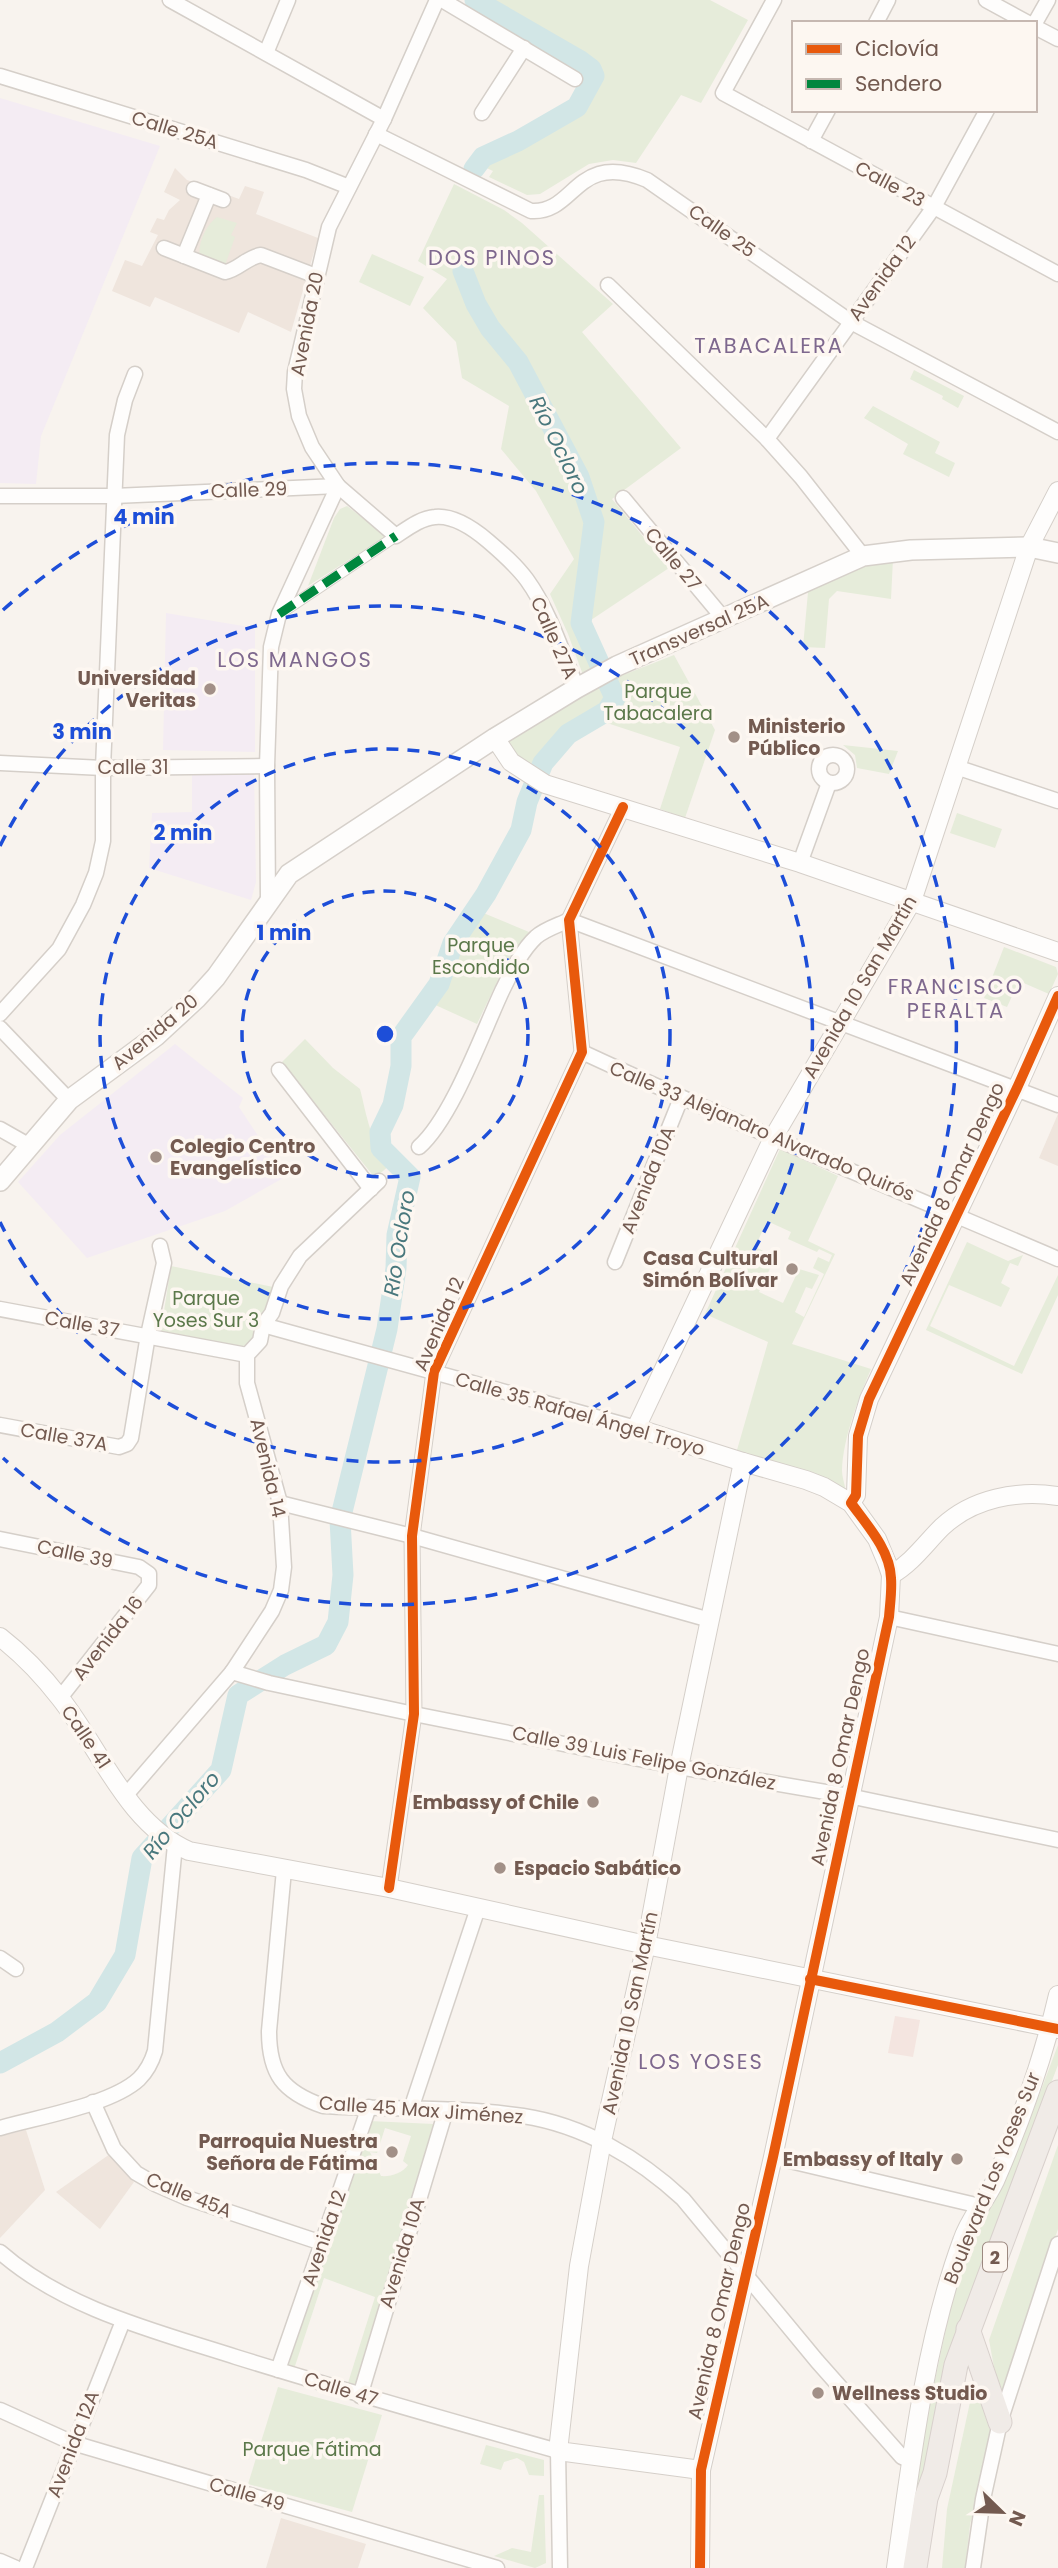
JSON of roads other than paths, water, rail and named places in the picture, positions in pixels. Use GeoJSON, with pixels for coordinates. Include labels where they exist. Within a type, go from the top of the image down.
{"type":"FeatureCollection","features":[{"type":"Feature","properties":{"kind":"highway","name":"2"},"geometry":{"type":"LineString","coordinates":[[915,2568],[926,2498],[935,2473],[949,2392],[968,2329],[1058,2092]]}},
{"type":"Feature","properties":{"kind":"highway"},"geometry":{"type":"LineString","coordinates":[[968,2329],[1000,2422]]}},
{"type":"Feature","properties":{"kind":"highway","name":"2"},"geometry":{"type":"LineString","coordinates":[[930,2568],[939,2500],[935,2473]]}},
{"type":"Feature","properties":{"kind":"main road","name":"Transversal 25A"},"geometry":{"type":"LineString","coordinates":[[268,902],[289,874],[495,738],[617,666],[863,556],[911,550],[1029,547]]}},
{"type":"Feature","properties":{"kind":"main road"},"geometry":{"type":"LineString","coordinates":[[1029,547],[1058,554]]}},
{"type":"Feature","properties":{"kind":"main road","name":"Avenida 20"},"geometry":{"type":"LineString","coordinates":[[0,1181],[69,1100],[174,1021],[216,977],[268,902]]}},
{"type":"Feature","properties":{"kind":"street"},"geometry":{"type":"LineString","coordinates":[[170,0],[384,119]]}},
{"type":"Feature","properties":{"kind":"street"},"geometry":{"type":"LineString","coordinates":[[266,52],[288,0]]}},
{"type":"Feature","properties":{"kind":"street","name":"Avenida 20"},"geometry":{"type":"LineString","coordinates":[[338,486],[324,466],[299,416],[294,389],[298,356],[329,227],[384,119],[437,0]]}},
{"type":"Feature","properties":{"kind":"street"},"geometry":{"type":"LineString","coordinates":[[442,0],[575,79]]}},
{"type":"Feature","properties":{"kind":"street","name":"Calle 23"},"geometry":{"type":"LineString","coordinates":[[774,0],[723,93],[1058,274]]}},
{"type":"Feature","properties":{"kind":"street"},"geometry":{"type":"LineString","coordinates":[[877,21],[888,0]]}},
{"type":"Feature","properties":{"kind":"street"},"geometry":{"type":"LineString","coordinates":[[985,0],[1024,21]]}},
{"type":"Feature","properties":{"kind":"street"},"geometry":{"type":"LineString","coordinates":[[1037,21],[1048,0]]}},
{"type":"Feature","properties":{"kind":"street"},"geometry":{"type":"LineString","coordinates":[[1037,26],[1058,39]]}},
{"type":"Feature","properties":{"kind":"street"},"geometry":{"type":"LineString","coordinates":[[482,113],[524,48]]}},
{"type":"Feature","properties":{"kind":"street","name":"Calle 25A"},"geometry":{"type":"LineString","coordinates":[[0,76],[306,170],[349,187]]}},
{"type":"Feature","properties":{"kind":"street"},"geometry":{"type":"LineString","coordinates":[[811,141],[827,112]]}},
{"type":"Feature","properties":{"kind":"street","name":"Avenida 12"},"geometry":{"type":"LineString","coordinates":[[767,439],[934,207],[986,112]]}},
{"type":"Feature","properties":{"kind":"street","name":"Calle 25"},"geometry":{"type":"LineString","coordinates":[[376,134],[536,212],[555,204],[592,176],[610,172],[637,175],[658,185],[851,322],[1058,432]]}},
{"type":"Feature","properties":{"kind":"street"},"geometry":{"type":"LineString","coordinates":[[194,189],[223,200]]}},
{"type":"Feature","properties":{"kind":"street"},"geometry":{"type":"LineString","coordinates":[[184,256],[209,195]]}},
{"type":"Feature","properties":{"kind":"street"},"geometry":{"type":"LineString","coordinates":[[164,248],[225,272],[261,255],[316,276]]}},
{"type":"Feature","properties":{"kind":"street"},"geometry":{"type":"LineString","coordinates":[[608,285],[767,439],[801,477],[863,556]]}},
{"type":"Feature","properties":{"kind":"street"},"geometry":{"type":"LineString","coordinates":[[0,1014],[59,949],[83,905],[96,873],[103,841],[103,768],[117,435],[125,400],[135,374]]}},
{"type":"Feature","properties":{"kind":"street"},"geometry":{"type":"LineString","coordinates":[[268,902],[267,766],[270,662],[279,614],[338,486],[396,536],[279,614]]}},
{"type":"Feature","properties":{"kind":"street","name":"Calle 29"},"geometry":{"type":"LineString","coordinates":[[0,496],[114,496],[338,486]]}},
{"type":"Feature","properties":{"kind":"street","name":"Avenida 10 San Martín"},"geometry":{"type":"LineString","coordinates":[[636,1427],[773,1138],[912,901],[1029,547],[1058,491]]}},
{"type":"Feature","properties":{"kind":"street","name":"Calle 27"},"geometry":{"type":"LineString","coordinates":[[623,498],[724,619]]}},
{"type":"Feature","properties":{"kind":"street","name":"Calle 27A"},"geometry":{"type":"LineString","coordinates":[[396,536],[419,522],[434,517],[459,522],[477,532],[527,580],[543,607],[579,687]]}},
{"type":"Feature","properties":{"kind":"street"},"geometry":{"type":"LineString","coordinates":[[495,738],[511,762],[524,773],[545,784],[800,863],[1058,952]]}},
{"type":"Feature","properties":{"kind":"street","name":"Calle 31"},"geometry":{"type":"LineString","coordinates":[[0,763],[103,768],[267,766]]}},
{"type":"Feature","properties":{"kind":"street"},"geometry":{"type":"LineString","coordinates":[[957,767],[1058,801]]}},
{"type":"Feature","properties":{"kind":"street"},"geometry":{"type":"LineString","coordinates":[[800,863],[829,783]]}},
{"type":"Feature","properties":{"kind":"street"},"geometry":{"type":"LineString","coordinates":[[582,1052],[569,919],[623,807]]}},
{"type":"Feature","properties":{"kind":"street"},"geometry":{"type":"LineString","coordinates":[[267,859],[276,869],[289,874]]}},
{"type":"Feature","properties":{"kind":"street"},"geometry":{"type":"LineString","coordinates":[[419,1147],[429,1138],[447,1110],[510,974],[527,947],[538,935],[569,919],[1058,1105]]}},
{"type":"Feature","properties":{"kind":"street","name":"Avenida 8 Omar Dengo"},"geometry":{"type":"LineString","coordinates":[[700,2568],[701,2470],[773,2157],[889,1617],[891,1575],[877,1539],[851,1503],[856,1495],[858,1436],[869,1399],[1058,996]]}},
{"type":"Feature","properties":{"kind":"street"},"geometry":{"type":"LineString","coordinates":[[0,1028],[69,1100]]}},
{"type":"Feature","properties":{"kind":"street","name":"Avenida 12"},"geometry":{"type":"LineString","coordinates":[[389,1888],[414,1714],[412,1536],[434,1372],[582,1052]]}},
{"type":"Feature","properties":{"kind":"street","name":"Calle 33 Alejandro Alvarado Quirós"},"geometry":{"type":"LineString","coordinates":[[582,1052],[681,1098],[1058,1259]]}},
{"type":"Feature","properties":{"kind":"street"},"geometry":{"type":"LineString","coordinates":[[247,1354],[260,1341],[263,1325],[272,1313],[281,1286],[300,1256],[375,1185],[279,1070]]}},
{"type":"Feature","properties":{"kind":"street","name":"Avenida 10A"},"geometry":{"type":"LineString","coordinates":[[615,1262],[681,1098]]}},
{"type":"Feature","properties":{"kind":"street"},"geometry":{"type":"LineString","coordinates":[[0,1129],[30,1146]]}},
{"type":"Feature","properties":{"kind":"street"},"geometry":{"type":"LineString","coordinates":[[148,1335],[164,1263],[160,1246]]}},
{"type":"Feature","properties":{"kind":"street","name":"Calle 37"},"geometry":{"type":"LineString","coordinates":[[0,1309],[247,1354]]}},
{"type":"Feature","properties":{"kind":"street","name":"Calle 35 Rafael Ángel Troyo"},"geometry":{"type":"LineString","coordinates":[[263,1325],[636,1427],[806,1480],[851,1503]]}},
{"type":"Feature","properties":{"kind":"street","name":"Calle 37A"},"geometry":{"type":"LineString","coordinates":[[0,1425],[119,1447],[127,1444],[131,1438],[148,1335]]}},
{"type":"Feature","properties":{"kind":"street","name":"Avenida 14"},"geometry":{"type":"LineString","coordinates":[[126,1795],[232,1672],[272,1611],[281,1590],[284,1567],[280,1503],[247,1383],[247,1354]]}},
{"type":"Feature","properties":{"kind":"street","name":"Avenida 10 San Martín"},"geometry":{"type":"LineString","coordinates":[[560,2568],[558,2451],[579,2266],[602,2141],[646,1945],[679,1767],[743,1462]]}},
{"type":"Feature","properties":{"kind":"street"},"geometry":{"type":"LineString","coordinates":[[891,1575],[903,1568],[944,1525],[964,1511],[1011,1495],[1039,1493],[1058,1496]]}},
{"type":"Feature","properties":{"kind":"street"},"geometry":{"type":"LineString","coordinates":[[280,1503],[412,1536],[710,1620]]}},
{"type":"Feature","properties":{"kind":"street","name":"Calle 39"},"geometry":{"type":"LineString","coordinates":[[0,1539],[139,1567],[149,1574]]}},
{"type":"Feature","properties":{"kind":"street","name":"Avenida 16"},"geometry":{"type":"LineString","coordinates":[[60,1698],[149,1585],[149,1574]]}},
{"type":"Feature","properties":{"kind":"street"},"geometry":{"type":"LineString","coordinates":[[889,1617],[1058,1654]]}},
{"type":"Feature","properties":{"kind":"street","name":"Calle 41"},"geometry":{"type":"LineString","coordinates":[[0,1637],[14,1648],[60,1698],[126,1795],[146,1819],[172,1843]]}},
{"type":"Feature","properties":{"kind":"street","name":"Calle 39 Luis Felipe González"},"geometry":{"type":"LineString","coordinates":[[232,1672],[269,1683],[414,1714],[679,1767],[849,1796],[1058,1840]]}},
{"type":"Feature","properties":{"kind":"street"},"geometry":{"type":"LineString","coordinates":[[0,2128],[93,2102],[115,2093],[139,2079],[151,2063],[155,2051],[172,1843],[189,1851],[389,1888],[1055,2031]]}},
{"type":"Feature","properties":{"kind":"street","name":"Calle 45 Max Jiménez"},"geometry":{"type":"LineString","coordinates":[[284,1870],[269,2031],[269,2054],[273,2068],[282,2081],[307,2100],[324,2106],[446,2110],[523,2116],[602,2141],[667,2185],[682,2199],[744,2275],[902,2457],[912,2461]]}},
{"type":"Feature","properties":{"kind":"street"},"geometry":{"type":"LineString","coordinates":[[411,2109],[478,1908]]}},
{"type":"Feature","properties":{"kind":"street"},"geometry":{"type":"LineString","coordinates":[[0,1958],[16,1969]]}},
{"type":"Feature","properties":{"kind":"street","name":"Boulevard Los Yoses Sur"},"geometry":{"type":"LineString","coordinates":[[896,2568],[940,2308],[962,2239],[993,2184],[1055,2031],[1058,1996]]}},
{"type":"Feature","properties":{"kind":"street","name":"Calle 45A"},"geometry":{"type":"LineString","coordinates":[[93,2102],[114,2148],[136,2172],[155,2185],[322,2243]]}},
{"type":"Feature","properties":{"kind":"street","name":"Avenida 12"},"geometry":{"type":"LineString","coordinates":[[278,2370],[369,2107]]}},
{"type":"Feature","properties":{"kind":"street","name":"Avenida 10A"},"geometry":{"type":"LineString","coordinates":[[360,2396],[446,2110]]}},
{"type":"Feature","properties":{"kind":"street"},"geometry":{"type":"LineString","coordinates":[[773,2157],[980,2206]]}},
{"type":"Feature","properties":{"kind":"street"},"geometry":{"type":"LineString","coordinates":[[973,2568],[983,2499],[1000,2422],[1058,2244]]}},
{"type":"Feature","properties":{"kind":"street","name":"Calle 47"},"geometry":{"type":"LineString","coordinates":[[0,2252],[42,2283],[123,2321],[360,2396],[558,2451],[701,2470]]}},
{"type":"Feature","properties":{"kind":"street","name":"Avenida 12A"},"geometry":{"type":"LineString","coordinates":[[25,2568],[123,2321]]}},
{"type":"Feature","properties":{"kind":"street","name":"Calle 49"},"geometry":{"type":"LineString","coordinates":[[0,2410],[73,2442],[497,2568]]}},
{"type":"Feature","properties":{"kind":"street"},"geometry":{"type":"LineString","coordinates":[[0,2561],[16,2568]]}},
{"type":"Feature","properties":{"kind":"waterway","name":"Río Ocloro"},"geometry":{"type":"LineString","coordinates":[[474,169],[483,157],[518,141],[577,107],[594,76],[591,69],[579,60],[475,0]]}},
{"type":"Feature","properties":{"kind":"waterway","name":"Río Ocloro"},"geometry":{"type":"LineString","coordinates":[[0,2063],[57,2032],[97,2002],[125,1955],[142,1858],[221,1770],[238,1695],[285,1665],[326,1645],[338,1622],[343,1575],[340,1520],[387,1329],[396,1268],[397,1235],[410,1177],[381,1148],[380,1132],[393,1105],[401,1066],[401,1037],[439,984],[453,943],[486,894],[521,830],[527,802],[543,763],[568,734],[607,711],[615,698],[581,623],[594,522],[579,477],[518,362],[490,328],[476,304],[463,271]]}},
{"type":"Feature","properties":{"kind":"place","name":"Universidad Veritas"},"geometry":{"type":"Point","coordinates":[210,689]}},
{"type":"Feature","properties":{"kind":"place","name":"Ministerio Público"},"geometry":{"type":"Point","coordinates":[734,737]}},
{"type":"Feature","properties":{"kind":"place","name":"Colegio Centro Evangelístico"},"geometry":{"type":"Point","coordinates":[156,1157]}},
{"type":"Feature","properties":{"kind":"place","name":"Casa Cultural Simón Bolívar"},"geometry":{"type":"Point","coordinates":[792,1269]}},
{"type":"Feature","properties":{"kind":"place","name":"Embassy of Chile"},"geometry":{"type":"Point","coordinates":[593,1802]}},
{"type":"Feature","properties":{"kind":"place","name":"Espacio Sabático"},"geometry":{"type":"Point","coordinates":[500,1868]}},
{"type":"Feature","properties":{"kind":"place","name":"Parroquia Nuestra Señora de Fátima"},"geometry":{"type":"Point","coordinates":[392,2152]}},
{"type":"Feature","properties":{"kind":"place","name":"Embassy of Italy"},"geometry":{"type":"Point","coordinates":[957,2159]}},
{"type":"Feature","properties":{"kind":"place","name":"Wellness Studio"},"geometry":{"type":"Point","coordinates":[818,2393]}},
{"type":"Feature","properties":{"kind":"district","name":"DOS PINOS"},"geometry":{"type":"Point","coordinates":[492,257]}},
{"type":"Feature","properties":{"kind":"district","name":"TABACALERA"},"geometry":{"type":"Point","coordinates":[769,345]}},
{"type":"Feature","properties":{"kind":"district","name":"LOS MANGOS"},"geometry":{"type":"Point","coordinates":[295,659]}},
{"type":"Feature","properties":{"kind":"district","name":"FRANCISCO PERALTA"},"geometry":{"type":"Point","coordinates":[956,998]}},
{"type":"Feature","properties":{"kind":"district","name":"LOS YOSES"},"geometry":{"type":"Point","coordinates":[701,2061]}},
{"type":"Feature","properties":{"kind":"park label","name":"Parque Tabacalera"},"geometry":{"type":"Point","coordinates":[658,702]}},
{"type":"Feature","properties":{"kind":"park label","name":"Parque Escondido"},"geometry":{"type":"Point","coordinates":[481,956]}},
{"type":"Feature","properties":{"kind":"park label","name":"Parque Yoses Sur 3"},"geometry":{"type":"Point","coordinates":[206,1309]}},
{"type":"Feature","properties":{"kind":"park label","name":"Parque Fátima"},"geometry":{"type":"Point","coordinates":[312,2449]}}]}
